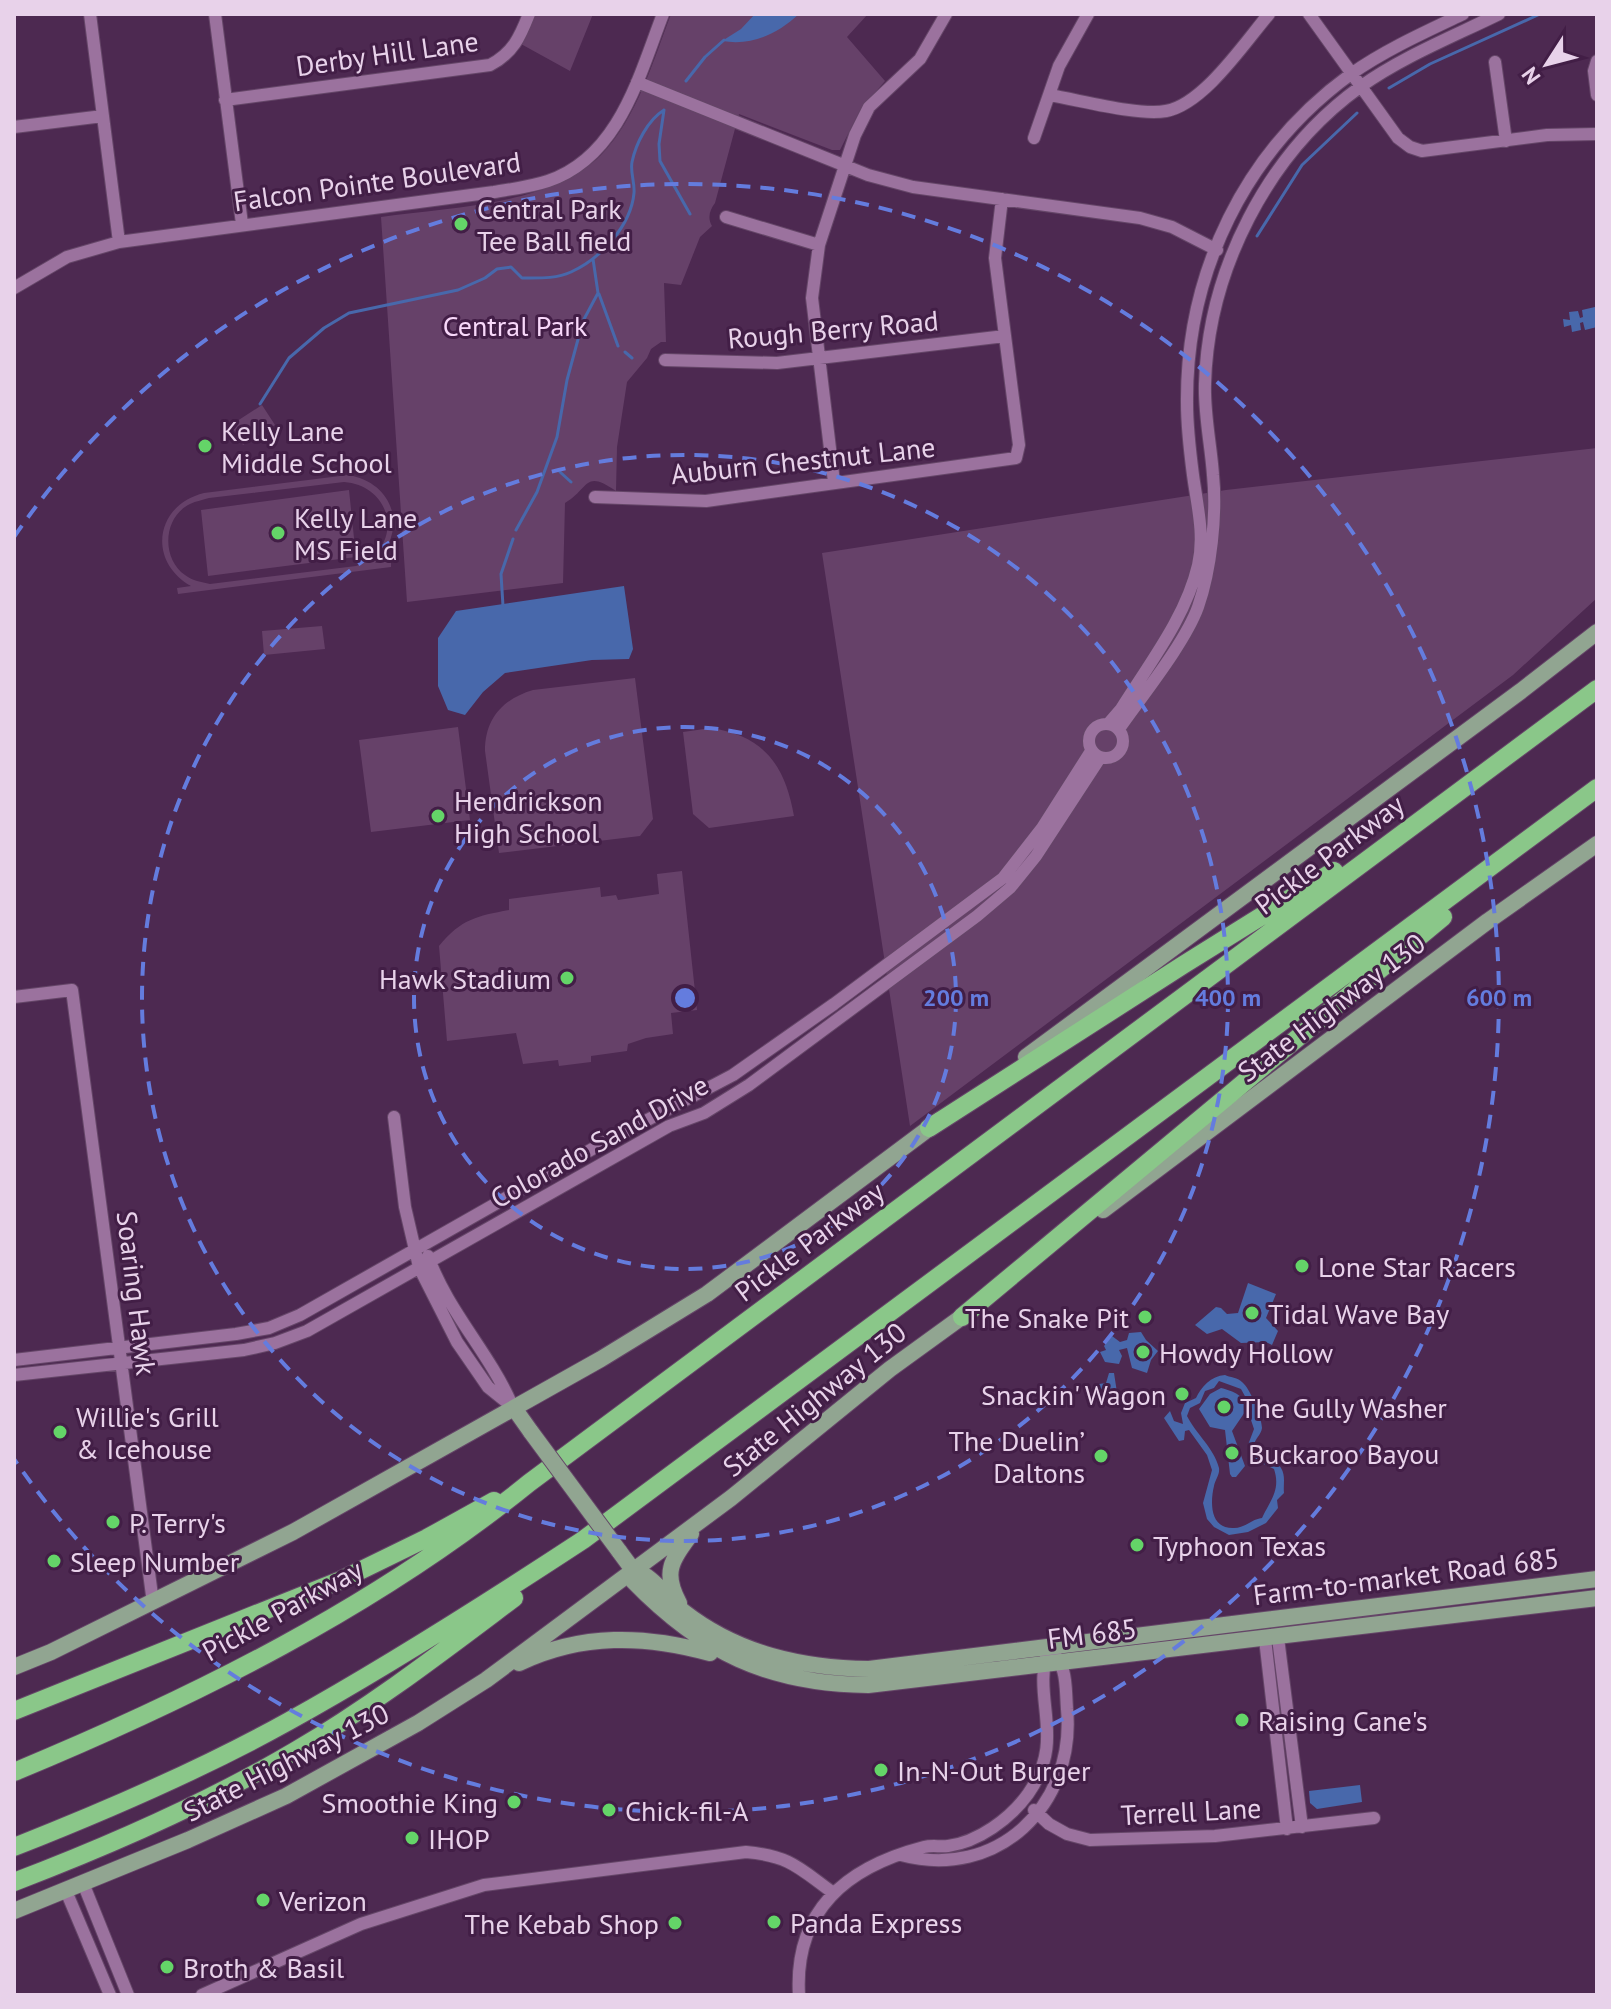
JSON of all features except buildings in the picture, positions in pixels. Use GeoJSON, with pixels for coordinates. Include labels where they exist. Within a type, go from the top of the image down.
{"type":"FeatureCollection","features":[{"type":"Feature","properties":{"kind":"highway","name":"Pickle Parkway"},"geometry":{"type":"LineString","coordinates":[[14,1772],[133,1721],[290,1640],[432,1555],[482,1521],[1597,689]]}},
{"type":"Feature","properties":{"kind":"highway"},"geometry":{"type":"LineString","coordinates":[[929,1128],[1471,783]]}},
{"type":"Feature","properties":{"kind":"highway"},"geometry":{"type":"LineString","coordinates":[[962,1317],[1597,790]]}},
{"type":"Feature","properties":{"kind":"highway"},"geometry":{"type":"LineString","coordinates":[[14,1847],[169,1782],[288,1722],[446,1629],[583,1540],[1597,790]]}},
{"type":"Feature","properties":{"kind":"highway"},"geometry":{"type":"LineString","coordinates":[[14,1711],[341,1580],[529,1483]]}},
{"type":"Feature","properties":{"kind":"highway"},"geometry":{"type":"LineString","coordinates":[[14,1882],[157,1824],[296,1750],[418,1669],[532,1585],[583,1540]]}},
{"type":"Feature","properties":{"kind":"main road"},"geometry":{"type":"LineString","coordinates":[[14,1667],[153,1603],[293,1532],[601,1359],[707,1294],[1597,632]]}},
{"type":"Feature","properties":{"kind":"main road","name":"State Highway 130"},"geometry":{"type":"LineString","coordinates":[[14,1911],[286,1796],[382,1744],[486,1680],[700,1521],[890,1369],[1488,921],[1597,844]]}},
{"type":"Feature","properties":{"kind":"main road","name":"FM 685"},"geometry":{"type":"LineString","coordinates":[[514,1408],[633,1570],[633,1581],[676,1622],[735,1660]]}},
{"type":"Feature","properties":{"kind":"main road"},"geometry":{"type":"LineString","coordinates":[[684,1611],[672,1590],[670,1568],[673,1558],[700,1521]]}},
{"type":"Feature","properties":{"kind":"main road","name":"FM 685"},"geometry":{"type":"LineString","coordinates":[[633,1570],[644,1573],[684,1611],[724,1637],[762,1654],[837,1668],[880,1668],[1222,1626]]}},
{"type":"Feature","properties":{"kind":"main road","name":"Farm-to-market Road 685"},"geometry":{"type":"LineString","coordinates":[[1222,1626],[1597,1579]]}},
{"type":"Feature","properties":{"kind":"main road","name":"FM 685"},"geometry":{"type":"LineString","coordinates":[[486,1680],[565,1645],[602,1639],[636,1638],[674,1642],[806,1682],[856,1685],[1597,1598]]}},
{"type":"Feature","properties":{"kind":"street"},"geometry":{"type":"LineString","coordinates":[[90,14],[119,242]]}},
{"type":"Feature","properties":{"kind":"street"},"geometry":{"type":"LineString","coordinates":[[215,14],[242,224]]}},
{"type":"Feature","properties":{"kind":"street","name":"Derby Hill Lane"},"geometry":{"type":"LineString","coordinates":[[225,100],[490,65],[501,59],[520,39],[529,14]]}},
{"type":"Feature","properties":{"kind":"street","name":"Falcon Pointe Boulevard"},"geometry":{"type":"LineString","coordinates":[[14,288],[67,257],[119,242],[494,192],[550,180],[577,166],[605,141],[619,121],[663,14]]}},
{"type":"Feature","properties":{"kind":"street"},"geometry":{"type":"LineString","coordinates":[[834,482],[812,298],[819,245],[855,135],[869,107],[920,59],[946,14]]}},
{"type":"Feature","properties":{"kind":"street"},"geometry":{"type":"LineString","coordinates":[[1034,138],[1059,66],[1088,14]]}},
{"type":"Feature","properties":{"kind":"street"},"geometry":{"type":"LineString","coordinates":[[1049,95],[1147,112],[1179,108],[1223,69],[1269,14]]}},
{"type":"Feature","properties":{"kind":"street"},"geometry":{"type":"LineString","coordinates":[[1309,14],[1398,138],[1410,147],[1422,151],[1547,135],[1597,134]]}},
{"type":"Feature","properties":{"kind":"street"},"geometry":{"type":"LineString","coordinates":[[1113,726],[1123,740],[1120,750],[1112,757],[1096,754],[1088,740],[1093,729],[1113,726],[1175,648],[1197,610],[1200,509],[1193,477],[1187,405],[1189,345],[1213,248],[1237,201],[1278,142],[1318,101],[1390,50],[1463,14]]}},
{"type":"Feature","properties":{"kind":"street"},"geometry":{"type":"LineString","coordinates":[[1196,592],[1210,566],[1214,478],[1205,383],[1210,333],[1220,287],[1242,233],[1284,162],[1309,131],[1361,86],[1391,67],[1499,14]]}},
{"type":"Feature","properties":{"kind":"street"},"geometry":{"type":"LineString","coordinates":[[1597,61],[1594,71],[1597,95]]}},
{"type":"Feature","properties":{"kind":"street"},"geometry":{"type":"LineString","coordinates":[[1495,62],[1506,141]]}},
{"type":"Feature","properties":{"kind":"street"},"geometry":{"type":"LineString","coordinates":[[637,82],[845,167],[913,187],[1140,218],[1172,227],[1231,257]]}},
{"type":"Feature","properties":{"kind":"street"},"geometry":{"type":"LineString","coordinates":[[14,127],[103,116]]}},
{"type":"Feature","properties":{"kind":"street"},"geometry":{"type":"LineString","coordinates":[[1002,199],[995,258],[1005,336]]}},
{"type":"Feature","properties":{"kind":"street"},"geometry":{"type":"LineString","coordinates":[[726,217],[819,245]]}},
{"type":"Feature","properties":{"kind":"street","name":"Rough Berry Road"},"geometry":{"type":"LineString","coordinates":[[665,360],[777,363],[1005,336]]}},
{"type":"Feature","properties":{"kind":"street","name":"Auburn Chestnut Lane"},"geometry":{"type":"LineString","coordinates":[[595,497],[706,501],[1016,458],[1019,445],[1005,336]]}},
{"type":"Feature","properties":{"kind":"street","name":"Colorado Sand Drive"},"geometry":{"type":"LineString","coordinates":[[14,1360],[269,1328],[300,1315],[594,1148],[722,1082],[834,1004],[1003,878],[1096,754]]}},
{"type":"Feature","properties":{"kind":"street","name":"Colorado Sand Drive"},"geometry":{"type":"LineString","coordinates":[[14,1375],[244,1350],[307,1331],[656,1133],[704,1113],[749,1085],[977,916],[1010,888],[1036,856],[1096,754]]}},
{"type":"Feature","properties":{"kind":"street","name":"Soaring Hawk"},"geometry":{"type":"LineString","coordinates":[[14,997],[72,990],[153,1603]]}},
{"type":"Feature","properties":{"kind":"street"},"geometry":{"type":"LineString","coordinates":[[749,1085],[752,1062]]}},
{"type":"Feature","properties":{"kind":"street"},"geometry":{"type":"LineString","coordinates":[[394,1117],[405,1189],[424,1264],[457,1342],[488,1387],[514,1408]]}},
{"type":"Feature","properties":{"kind":"street"},"geometry":{"type":"LineString","coordinates":[[1272,1638],[1284,1682],[1302,1827]]}},
{"type":"Feature","properties":{"kind":"street"},"geometry":{"type":"LineString","coordinates":[[1272,1638],[1270,1683],[1287,1829]]}},
{"type":"Feature","properties":{"kind":"street"},"geometry":{"type":"LineString","coordinates":[[799,1995],[799,1963],[806,1935],[832,1892],[881,1861],[929,1845],[946,1846],[971,1841],[988,1831],[1023,1800],[1042,1770],[1048,1746],[1049,1721],[1042,1665],[1049,1647],[1063,1663],[1068,1740],[1057,1783],[1038,1813],[1000,1844],[982,1852],[948,1861],[901,1855]]}},
{"type":"Feature","properties":{"kind":"street"},"geometry":{"type":"LineString","coordinates":[[1270,1683],[1284,1682]]}},
{"type":"Feature","properties":{"kind":"street"},"geometry":{"type":"LineString","coordinates":[[1049,1721],[1068,1715]]}},
{"type":"Feature","properties":{"kind":"street"},"geometry":{"type":"LineString","coordinates":[[1282,1780],[1296,1780]]}},
{"type":"Feature","properties":{"kind":"street","name":"Terrell Lane"},"geometry":{"type":"LineString","coordinates":[[1023,1800],[1049,1824],[1067,1834],[1090,1840],[1215,1836],[1374,1818]]}},
{"type":"Feature","properties":{"kind":"street"},"geometry":{"type":"LineString","coordinates":[[946,1846],[948,1861]]}},
{"type":"Feature","properties":{"kind":"street"},"geometry":{"type":"LineString","coordinates":[[202,1995],[361,1924],[484,1885],[746,1852],[789,1861],[806,1870],[832,1892]]}},
{"type":"Feature","properties":{"kind":"street"},"geometry":{"type":"LineString","coordinates":[[83,1883],[128,1995]]}},
{"type":"Feature","properties":{"kind":"street"},"geometry":{"type":"LineString","coordinates":[[66,1891],[110,1995]]}},
{"type":"Feature","properties":{"kind":"green space"},"geometry":{"type":"Polygon","coordinates":[[[534,14],[593,14],[570,71],[521,44],[534,14]]]}},
{"type":"Feature","properties":{"kind":"green space","name":"Central Park"},"geometry":{"type":"Polygon","coordinates":[[[671,14],[868,14],[847,37],[885,81],[860,110],[840,150],[832,150],[739,114],[710,214],[712,226],[700,237],[681,285],[664,283],[666,342],[651,349],[627,382],[617,447],[616,491],[592,481],[565,503],[563,583],[407,602],[381,217],[497,201],[555,185],[580,172],[601,155],[625,124],[643,88],[671,14]]]}},
{"type":"Feature","properties":{"kind":"green space"},"geometry":{"type":"Polygon","coordinates":[[[262,405],[275,425],[243,445],[231,425],[262,405]]]}},
{"type":"Feature","properties":{"kind":"green space"},"geometry":{"type":"Polygon","coordinates":[[[1597,448],[1597,598],[1513,675],[910,1126],[822,553],[1226,490],[1597,448]]]}},
{"type":"Feature","properties":{"kind":"green space"},"geometry":{"type":"Polygon","coordinates":[[[348,475],[364,480],[377,487],[392,510],[391,536],[375,563],[391,561],[391,567],[178,594],[177,588],[191,586],[168,563],[163,549],[163,535],[175,509],[188,499],[204,493],[348,475]],[[344,482],[209,498],[192,503],[181,510],[170,528],[168,538],[172,559],[188,577],[210,584],[356,566],[371,558],[382,546],[387,533],[383,506],[374,494],[361,486],[344,482]]]}},
{"type":"Feature","properties":{"kind":"green space","name":"Kelly Lane MS Field"},"geometry":{"type":"Polygon","coordinates":[[[349,490],[356,557],[208,576],[201,510],[349,490]]]}},
{"type":"Feature","properties":{"kind":"green space"},"geometry":{"type":"Polygon","coordinates":[[[322,626],[325,649],[264,655],[262,631],[322,626]]]}},
{"type":"Feature","properties":{"kind":"green space"},"geometry":{"type":"Polygon","coordinates":[[[635,678],[653,819],[640,836],[499,853],[485,751],[488,729],[498,712],[513,699],[533,690],[635,678]]]}},
{"type":"Feature","properties":{"kind":"green space"},"geometry":{"type":"Polygon","coordinates":[[[458,727],[470,820],[371,832],[359,740],[458,727]]]}},
{"type":"Feature","properties":{"kind":"green space"},"geometry":{"type":"Polygon","coordinates":[[[711,728],[745,738],[769,756],[785,782],[794,816],[709,828],[693,814],[683,732],[711,728]]]}},
{"type":"Feature","properties":{"kind":"green space","name":"Hawk Stadium"},"geometry":{"type":"Polygon","coordinates":[[[682,871],[697,1010],[671,1013],[673,1034],[628,1044],[627,1051],[591,1056],[591,1062],[559,1066],[558,1060],[523,1064],[516,1033],[447,1041],[439,946],[462,924],[509,910],[509,899],[600,887],[601,897],[616,895],[618,900],[659,894],[657,874],[682,871]]]}},
{"type":"Feature","properties":{"kind":"water"},"geometry":{"type":"Polygon","coordinates":[[[755,14],[799,14],[764,37],[744,42],[722,41],[741,29],[755,14]]]}},
{"type":"Feature","properties":{"kind":"water"},"geometry":{"type":"Polygon","coordinates":[[[1595,307],[1597,327],[1585,330],[1583,322],[1580,323],[1581,330],[1572,332],[1571,325],[1564,327],[1563,319],[1570,320],[1569,312],[1578,311],[1580,318],[1583,317],[1582,310],[1595,307]]]}},
{"type":"Feature","properties":{"kind":"water"},"geometry":{"type":"Polygon","coordinates":[[[624,586],[633,649],[629,659],[592,660],[505,673],[483,692],[465,715],[448,710],[438,686],[438,638],[456,611],[624,586]]]}},
{"type":"Feature","properties":{"kind":"water","name":"Tidal Wave Bay"},"geometry":{"type":"Polygon","coordinates":[[[1248,1283],[1276,1294],[1266,1318],[1278,1331],[1272,1345],[1266,1342],[1241,1343],[1222,1329],[1207,1334],[1195,1325],[1216,1307],[1227,1314],[1238,1313],[1248,1283]]]}},
{"type":"Feature","properties":{"kind":"water","name":"Howdy Hollow"},"geometry":{"type":"Polygon","coordinates":[[[1141,1332],[1158,1351],[1147,1373],[1132,1368],[1127,1348],[1119,1350],[1122,1356],[1119,1364],[1105,1362],[1100,1352],[1106,1350],[1104,1346],[1112,1336],[1120,1342],[1127,1340],[1129,1333],[1141,1332]]]}},
{"type":"Feature","properties":{"kind":"water"},"geometry":{"type":"Polygon","coordinates":[[[1109,1373],[1114,1373],[1118,1399],[1102,1402],[1099,1384],[1106,1383],[1109,1373]]]}},
{"type":"Feature","properties":{"kind":"water"},"geometry":{"type":"Polygon","coordinates":[[[1225,1375],[1239,1380],[1248,1390],[1262,1428],[1254,1448],[1262,1457],[1279,1465],[1284,1477],[1284,1493],[1277,1500],[1278,1508],[1266,1523],[1248,1532],[1229,1535],[1207,1519],[1203,1503],[1212,1470],[1207,1455],[1189,1430],[1185,1431],[1184,1440],[1179,1441],[1164,1418],[1170,1411],[1174,1421],[1183,1424],[1181,1413],[1185,1403],[1196,1398],[1215,1377],[1225,1375]],[[1219,1381],[1214,1388],[1205,1391],[1200,1403],[1190,1408],[1187,1416],[1219,1468],[1212,1507],[1216,1520],[1234,1528],[1262,1518],[1274,1495],[1276,1483],[1274,1469],[1255,1460],[1250,1452],[1248,1445],[1254,1429],[1249,1414],[1252,1409],[1241,1389],[1219,1381]]]}},
{"type":"Feature","properties":{"kind":"water","name":"The Gully Washer"},"geometry":{"type":"Polygon","coordinates":[[[1221,1388],[1241,1397],[1247,1409],[1232,1431],[1245,1466],[1236,1477],[1230,1474],[1225,1430],[1210,1427],[1199,1409],[1210,1394],[1221,1388]]]}},
{"type":"Feature","properties":{"kind":"water"},"geometry":{"type":"Polygon","coordinates":[[[1360,1785],[1362,1802],[1317,1809],[1310,1803],[1309,1791],[1360,1785]]]}},
{"type":"Feature","properties":{"kind":"waterway"},"geometry":{"type":"LineString","coordinates":[[1389,88],[1430,64],[1540,14]]}},
{"type":"Feature","properties":{"kind":"waterway"},"geometry":{"type":"LineString","coordinates":[[686,81],[724,40]]}},
{"type":"Feature","properties":{"kind":"waterway"},"geometry":{"type":"LineString","coordinates":[[664,110],[660,161],[690,214]]}},
{"type":"Feature","properties":{"kind":"waterway"},"geometry":{"type":"LineString","coordinates":[[260,404],[289,358],[324,328],[349,313],[458,290],[497,269],[511,267],[522,278],[553,277],[571,272],[593,259],[612,240],[627,217],[634,193],[634,155],[648,126],[664,110]]}},
{"type":"Feature","properties":{"kind":"waterway"},"geometry":{"type":"LineString","coordinates":[[1257,236],[1302,165],[1357,113]]}},
{"type":"Feature","properties":{"kind":"waterway"},"geometry":{"type":"LineString","coordinates":[[516,530],[537,492],[557,437],[567,380],[583,321],[598,293],[593,259]]}},
{"type":"Feature","properties":{"kind":"waterway"},"geometry":{"type":"LineString","coordinates":[[599,294],[618,346]]}},
{"type":"Feature","properties":{"kind":"waterway"},"geometry":{"type":"LineString","coordinates":[[625,352],[632,358]]}},
{"type":"Feature","properties":{"kind":"waterway"},"geometry":{"type":"LineString","coordinates":[[560,472],[571,482]]}},
{"type":"Feature","properties":{"kind":"waterway"},"geometry":{"type":"LineString","coordinates":[[503,606],[501,574],[513,539]]}},
{"type":"Feature","properties":{"kind":"place","name":"Central Park Tee Ball field"},"geometry":{"type":"Point","coordinates":[461,224]}},
{"type":"Feature","properties":{"kind":"place","name":"Kelly Lane Middle School"},"geometry":{"type":"Point","coordinates":[205,446]}},
{"type":"Feature","properties":{"kind":"place","name":"Kelly Lane MS Field"},"geometry":{"type":"Point","coordinates":[278,533]}},
{"type":"Feature","properties":{"kind":"place","name":"Hendrickson High School"},"geometry":{"type":"Point","coordinates":[438,816]}},
{"type":"Feature","properties":{"kind":"place","name":"Hawk Stadium"},"geometry":{"type":"Point","coordinates":[567,978]}},
{"type":"Feature","properties":{"kind":"place","name":"Lone Star Racers"},"geometry":{"type":"Point","coordinates":[1302,1266]}},
{"type":"Feature","properties":{"kind":"place","name":"Tidal Wave Bay"},"geometry":{"type":"Point","coordinates":[1252,1313]}},
{"type":"Feature","properties":{"kind":"place","name":"The Snake Pit"},"geometry":{"type":"Point","coordinates":[1145,1317]}},
{"type":"Feature","properties":{"kind":"place","name":"Howdy Hollow"},"geometry":{"type":"Point","coordinates":[1143,1352]}},
{"type":"Feature","properties":{"kind":"place","name":"Snackin' Wagon"},"geometry":{"type":"Point","coordinates":[1182,1394]}},
{"type":"Feature","properties":{"kind":"place","name":"The Gully Washer"},"geometry":{"type":"Point","coordinates":[1224,1407]}},
{"type":"Feature","properties":{"kind":"place","name":"Willie's Grill & Icehouse"},"geometry":{"type":"Point","coordinates":[60,1432]}},
{"type":"Feature","properties":{"kind":"place","name":"Buckaroo Bayou"},"geometry":{"type":"Point","coordinates":[1232,1453]}},
{"type":"Feature","properties":{"kind":"place","name":"The Duelin’ Daltons"},"geometry":{"type":"Point","coordinates":[1101,1456]}},
{"type":"Feature","properties":{"kind":"place","name":"P. Terry's"},"geometry":{"type":"Point","coordinates":[113,1522]}},
{"type":"Feature","properties":{"kind":"place","name":"Typhoon Texas"},"geometry":{"type":"Point","coordinates":[1137,1545]}},
{"type":"Feature","properties":{"kind":"place","name":"Sleep Number"},"geometry":{"type":"Point","coordinates":[54,1561]}},
{"type":"Feature","properties":{"kind":"place","name":"Raising Cane's"},"geometry":{"type":"Point","coordinates":[1242,1720]}},
{"type":"Feature","properties":{"kind":"place","name":"In-N-Out Burger"},"geometry":{"type":"Point","coordinates":[881,1770]}},
{"type":"Feature","properties":{"kind":"place","name":"Smoothie King"},"geometry":{"type":"Point","coordinates":[514,1802]}},
{"type":"Feature","properties":{"kind":"place","name":"Chick-fil-A"},"geometry":{"type":"Point","coordinates":[609,1810]}},
{"type":"Feature","properties":{"kind":"place","name":"IHOP"},"geometry":{"type":"Point","coordinates":[412,1838]}},
{"type":"Feature","properties":{"kind":"place","name":"Verizon"},"geometry":{"type":"Point","coordinates":[263,1900]}},
{"type":"Feature","properties":{"kind":"place","name":"Panda Express"},"geometry":{"type":"Point","coordinates":[774,1922]}},
{"type":"Feature","properties":{"kind":"place","name":"The Kebab Shop"},"geometry":{"type":"Point","coordinates":[675,1923]}},
{"type":"Feature","properties":{"kind":"place","name":"Broth & Basil"},"geometry":{"type":"Point","coordinates":[167,1967]}}]}
